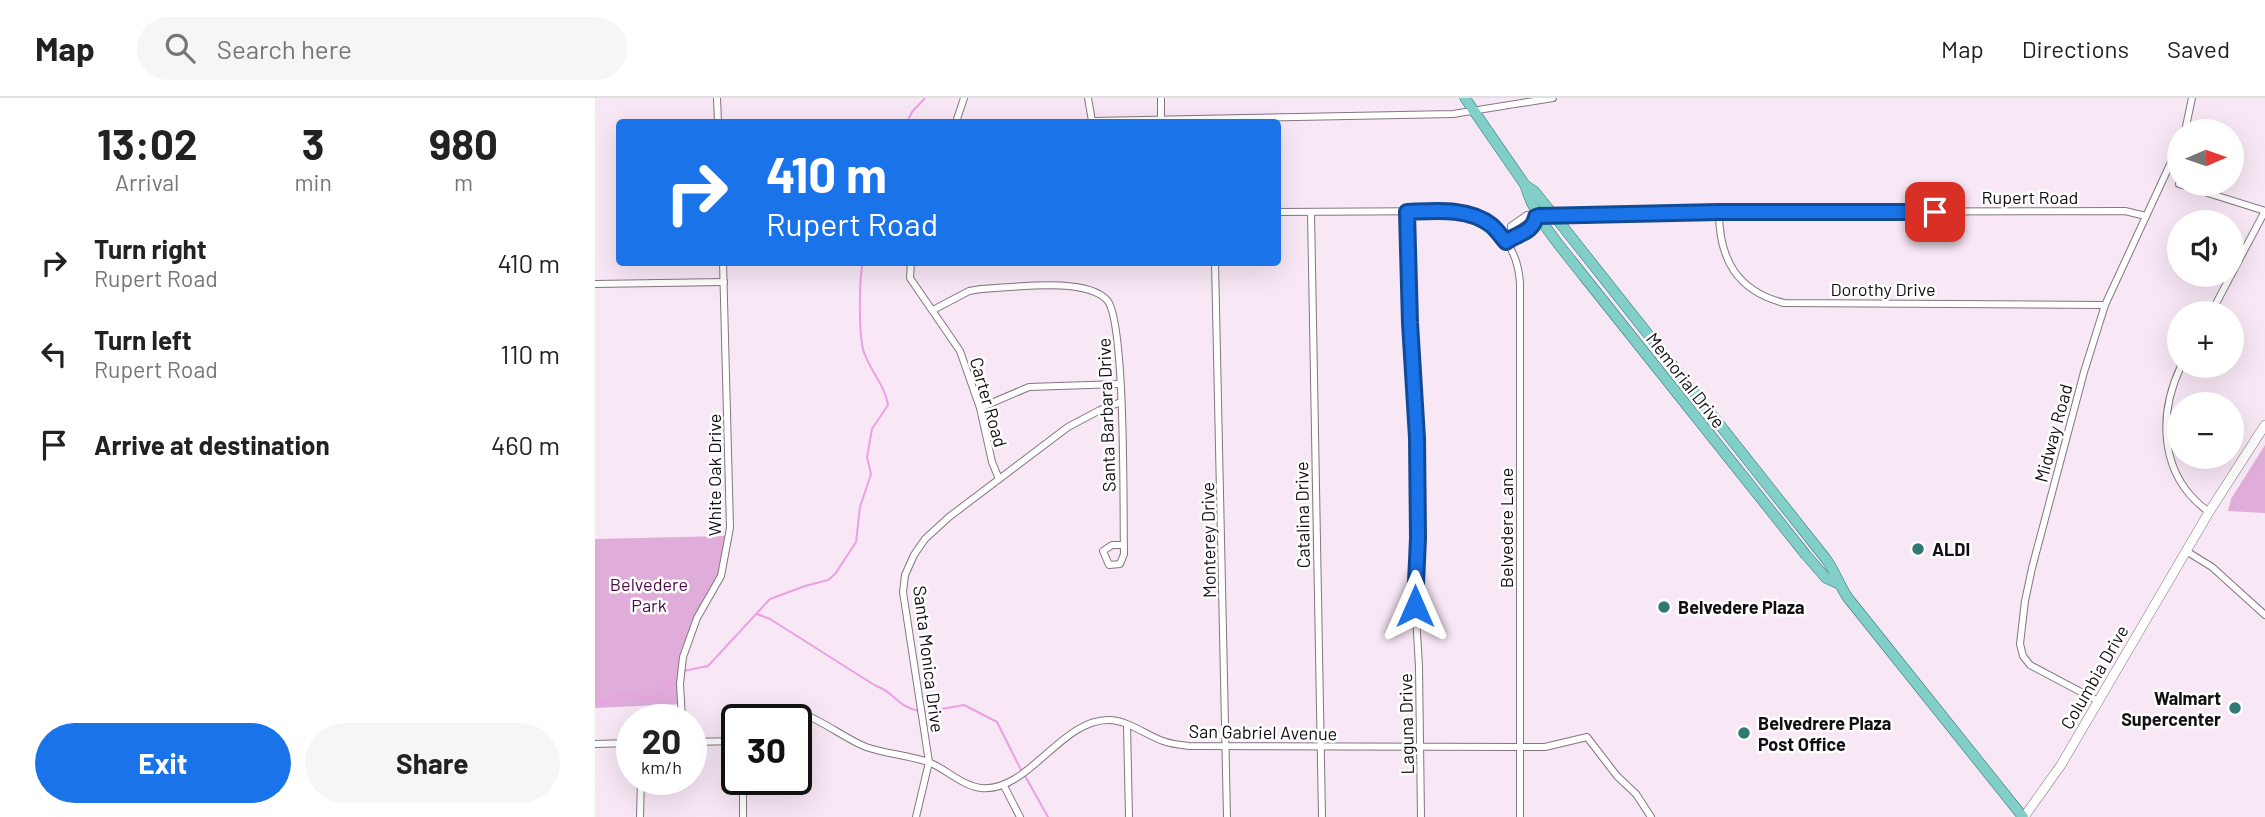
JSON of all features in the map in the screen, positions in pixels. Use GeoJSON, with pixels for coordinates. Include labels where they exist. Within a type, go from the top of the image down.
{"type":"FeatureCollection","features":[{"type":"Feature","properties":{"kind":"main road","name":"Memorial Drive"},"geometry":{"type":"LineString","coordinates":[[1465,98],[1525,185],[1534,191],[1826,559],[1833,569],[1837,583],[2023,817]]}},
{"type":"Feature","properties":{"kind":"main road","name":"Memorial Drive"},"geometry":{"type":"LineString","coordinates":[[1525,185],[1528,198],[1538,216],[1581,274],[1753,491],[1826,578],[1837,583]]}},
{"type":"Feature","properties":{"kind":"main road","name":"Columbia Drive"},"geometry":{"type":"LineString","coordinates":[[2023,817],[2061,765],[2209,512],[2264,427]]}},
{"type":"Feature","properties":{"kind":"street"},"geometry":{"type":"LineString","coordinates":[[717,98],[718,119]]}},
{"type":"Feature","properties":{"kind":"street"},"geometry":{"type":"LineString","coordinates":[[957,119],[964,98]]}},
{"type":"Feature","properties":{"kind":"street"},"geometry":{"type":"LineString","coordinates":[[1088,98],[1091,119]]}},
{"type":"Feature","properties":{"kind":"street"},"geometry":{"type":"LineString","coordinates":[[1161,98],[1161,119]]}},
{"type":"Feature","properties":{"kind":"street"},"geometry":{"type":"LineString","coordinates":[[1239,119],[1474,113],[1553,98]]}},
{"type":"Feature","properties":{"kind":"street"},"geometry":{"type":"LineString","coordinates":[[2188,119],[2192,98]]}},
{"type":"Feature","properties":{"kind":"street","name":"Midway Road"},"geometry":{"type":"LineString","coordinates":[[2098,701],[2030,665],[2023,656],[2020,644],[2032,568],[2084,372],[2105,305],[2167,172]]}},
{"type":"Feature","properties":{"kind":"street"},"geometry":{"type":"LineString","coordinates":[[2217,196],[2265,211],[2217,301]]}},
{"type":"Feature","properties":{"kind":"street"},"geometry":{"type":"LineString","coordinates":[[1281,212],[1452,211],[1473,215],[1509,240],[1518,237],[1532,226],[1538,216]]}},
{"type":"Feature","properties":{"kind":"street","name":"Rupert Road"},"geometry":{"type":"LineString","coordinates":[[1509,240],[1511,226],[1527,215],[2125,211],[2146,216]]}},
{"type":"Feature","properties":{"kind":"street","name":"Catalina Drive"},"geometry":{"type":"LineString","coordinates":[[1311,212],[1322,817]]}},
{"type":"Feature","properties":{"kind":"street","name":"Laguna Drive"},"geometry":{"type":"LineString","coordinates":[[1407,212],[1417,438],[1418,538],[1415,581],[1421,817]]}},
{"type":"Feature","properties":{"kind":"street","name":"Dorothy Drive"},"geometry":{"type":"LineString","coordinates":[[1719,212],[1719,229],[1724,250],[1741,281],[1757,293],[1784,303],[2105,305]]}},
{"type":"Feature","properties":{"kind":"street","name":"Belvedere Lane"},"geometry":{"type":"LineString","coordinates":[[1509,240],[1517,260],[1520,283],[1520,817]]}},
{"type":"Feature","properties":{"kind":"street","name":"White Oak Drive"},"geometry":{"type":"LineString","coordinates":[[682,704],[683,657],[693,626],[721,576],[730,528],[723,266]]}},
{"type":"Feature","properties":{"kind":"street","name":"Carter Road"},"geometry":{"type":"LineString","coordinates":[[911,266],[910,278],[960,351],[980,408],[992,463],[999,479]]}},
{"type":"Feature","properties":{"kind":"street","name":"Monterey Drive"},"geometry":{"type":"LineString","coordinates":[[1215,266],[1227,817]]}},
{"type":"Feature","properties":{"kind":"street"},"geometry":{"type":"LineString","coordinates":[[595,284],[724,282]]}},
{"type":"Feature","properties":{"kind":"street","name":"Santa Barbara Drive"},"geometry":{"type":"LineString","coordinates":[[933,310],[969,291],[981,289],[1064,285],[1094,292],[1107,299],[1114,313],[1119,343],[1124,545]]}},
{"type":"Feature","properties":{"kind":"street"},"geometry":{"type":"LineString","coordinates":[[2176,378],[2169,400],[2167,424],[2171,465],[2179,480],[2209,512]]}},
{"type":"Feature","properties":{"kind":"street"},"geometry":{"type":"LineString","coordinates":[[980,408],[1029,387],[1119,384]]}},
{"type":"Feature","properties":{"kind":"street","name":"Santa Monica Drive"},"geometry":{"type":"LineString","coordinates":[[916,817],[929,762],[903,592],[905,575],[914,555],[925,539],[949,517],[1068,427],[1121,402]]}},
{"type":"Feature","properties":{"kind":"street"},"geometry":{"type":"LineString","coordinates":[[2186,551],[2212,567],[2265,615]]}},
{"type":"Feature","properties":{"kind":"street"},"geometry":{"type":"LineString","coordinates":[[812,718],[861,745],[929,762],[979,788],[1004,786],[1020,817]]}},
{"type":"Feature","properties":{"kind":"street","name":"San Gabriel Avenue"},"geometry":{"type":"LineString","coordinates":[[1004,786],[1090,723],[1108,719],[1164,741],[1189,746],[1545,747],[1587,737],[1617,776],[1636,794],[1651,817]]}},
{"type":"Feature","properties":{"kind":"street"},"geometry":{"type":"LineString","coordinates":[[1127,725],[1129,817]]}},
{"type":"Feature","properties":{"kind":"street"},"geometry":{"type":"LineString","coordinates":[[595,744],[616,743]]}},
{"type":"Feature","properties":{"kind":"street"},"geometry":{"type":"LineString","coordinates":[[640,817],[641,795]]}},
{"type":"Feature","properties":{"kind":"street"},"geometry":{"type":"LineString","coordinates":[[743,795],[743,817]]}},
{"type":"Feature","properties":{"kind":"green space"},"geometry":{"type":"Polygon","coordinates":[[[2265,445],[2265,513],[2228,511],[2231,499],[2265,445]]]}},
{"type":"Feature","properties":{"kind":"green space","name":"Belvedere Park"},"geometry":{"type":"Polygon","coordinates":[[[726,536],[719,584],[688,637],[681,704],[616,704],[616,707],[595,708],[595,539],[726,536]]]}},
{"type":"Feature","properties":{"kind":"waterway"},"geometry":{"type":"LineString","coordinates":[[908,119],[925,98]]}},
{"type":"Feature","properties":{"kind":"waterway"},"geometry":{"type":"LineString","coordinates":[[683,671],[708,666],[770,599],[828,580],[856,542],[860,507],[871,474],[867,457],[872,429],[888,405],[863,348],[860,310],[863,266]]}},
{"type":"Feature","properties":{"kind":"waterway"},"geometry":{"type":"LineString","coordinates":[[757,614],[770,619],[906,706],[919,711]]}},
{"type":"Feature","properties":{"kind":"waterway"},"geometry":{"type":"LineString","coordinates":[[595,700],[601,704],[623,693],[650,700],[660,695],[663,687],[678,673]]}},
{"type":"Feature","properties":{"kind":"waterway"},"geometry":{"type":"LineString","coordinates":[[925,712],[964,705],[997,722],[1021,770]]}},
{"type":"Feature","properties":{"kind":"waterway"},"geometry":{"type":"LineString","coordinates":[[1024,774],[1048,817]]}},
{"type":"Feature","properties":{"kind":"place","name":"ALDI"},"geometry":{"type":"Point","coordinates":[1918,549]}},
{"type":"Feature","properties":{"kind":"place","name":"Belvedere Plaza"},"geometry":{"type":"Point","coordinates":[1664,607]}},
{"type":"Feature","properties":{"kind":"place","name":"Walmart Supercenter"},"geometry":{"type":"Point","coordinates":[2235,708]}},
{"type":"Feature","properties":{"kind":"place","name":"Belvedrere Plaza Post Office"},"geometry":{"type":"Point","coordinates":[1744,733]}},
{"type":"Feature","properties":{"kind":"route"},"geometry":{"type":"LineString","coordinates":[[1415,606],[1418,538],[1417,438],[1407,212],[1452,211],[1473,215],[1491,225],[1506,242],[1534,225],[1536,217],[1539,216],[1719,212],[1935,212]]}}]}
